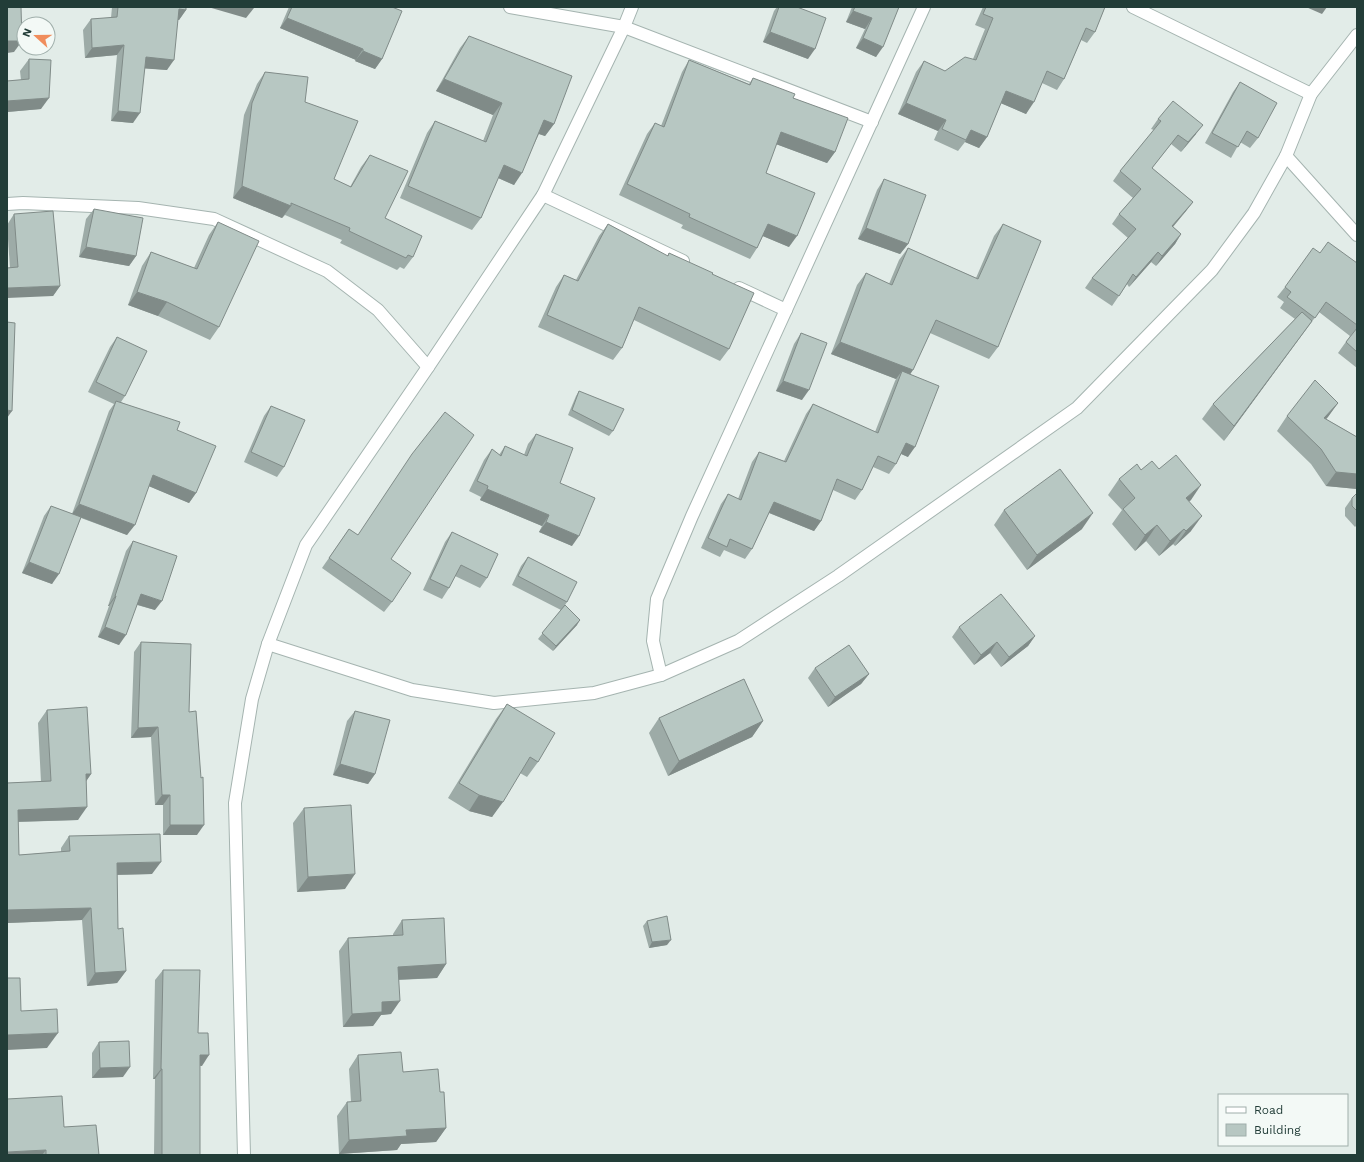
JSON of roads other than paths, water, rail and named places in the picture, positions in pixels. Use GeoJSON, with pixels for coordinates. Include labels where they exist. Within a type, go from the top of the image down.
{"type":"FeatureCollection","features":[{"type":"Feature","properties":{"kind":"street"},"geometry":{"type":"LineString","coordinates":[[510,7],[624,27],[872,122]]}},
{"type":"Feature","properties":{"kind":"street"},"geometry":{"type":"LineString","coordinates":[[244,1155],[235,803],[252,699],[268,644],[306,545],[428,367],[543,195],[624,27],[632,7]]}},
{"type":"Feature","properties":{"kind":"street"},"geometry":{"type":"LineString","coordinates":[[661,675],[653,642],[657,599],[692,516],[924,7]]}},
{"type":"Feature","properties":{"kind":"street"},"geometry":{"type":"LineString","coordinates":[[1133,7],[1311,94]]}},
{"type":"Feature","properties":{"kind":"street"},"geometry":{"type":"LineString","coordinates":[[268,644],[412,690],[494,703],[594,693],[661,675],[738,641],[838,576],[1077,408],[1212,270],[1254,213],[1286,156],[1311,94],[1357,35]]}},
{"type":"Feature","properties":{"kind":"street"},"geometry":{"type":"LineString","coordinates":[[1286,156],[1357,235]]}},
{"type":"Feature","properties":{"kind":"street"},"geometry":{"type":"LineString","coordinates":[[543,195],[693,266]]}},
{"type":"Feature","properties":{"kind":"street"},"geometry":{"type":"LineString","coordinates":[[7,204],[23,203],[138,208],[214,219],[327,271],[378,310],[428,367]]}},
{"type":"Feature","properties":{"kind":"street"},"geometry":{"type":"LineString","coordinates":[[729,283],[786,310]]}}]}
